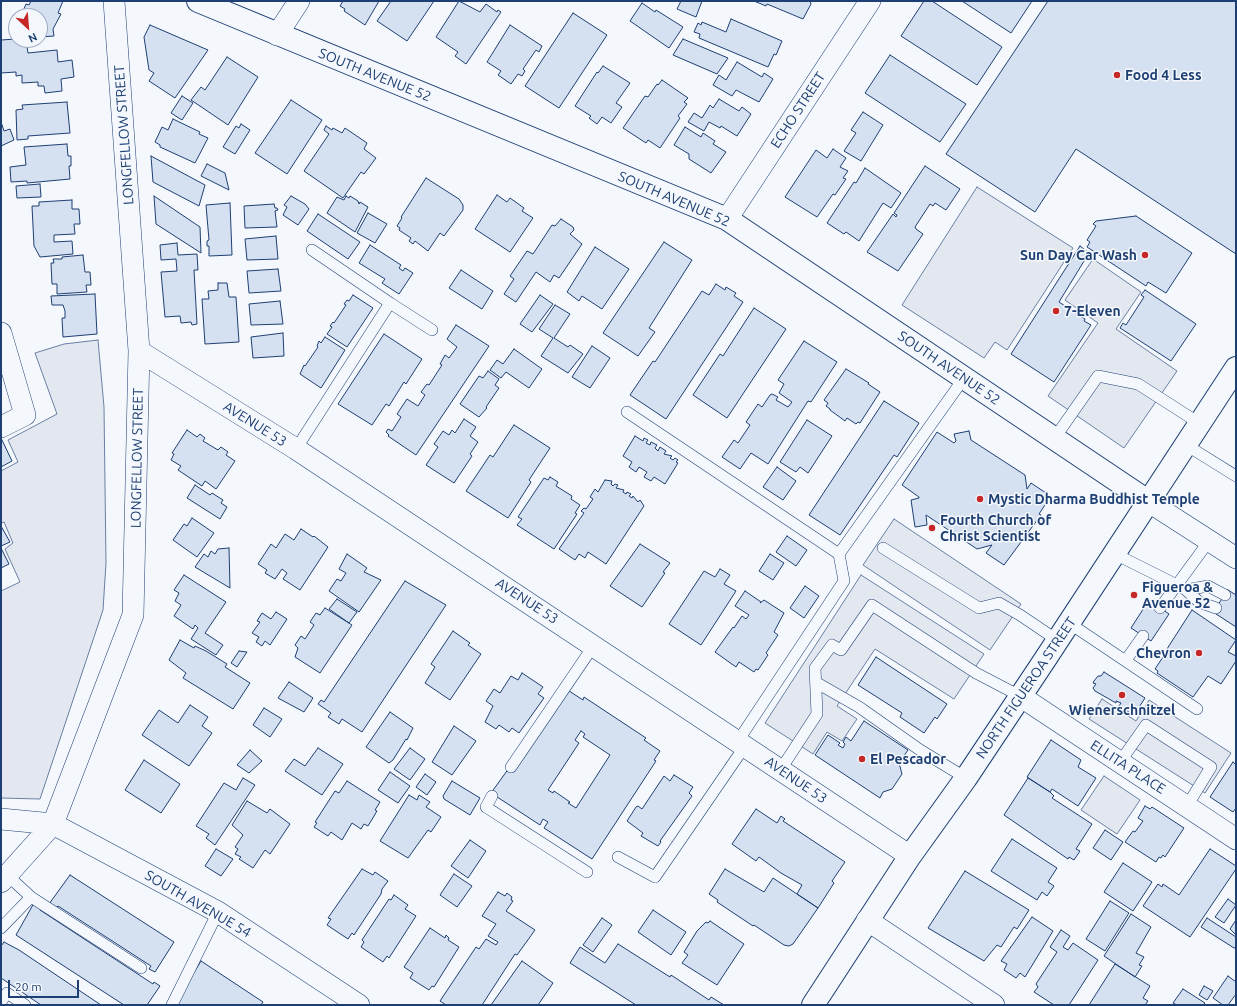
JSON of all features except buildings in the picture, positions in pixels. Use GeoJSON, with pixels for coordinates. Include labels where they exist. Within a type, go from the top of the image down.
{"type":"FeatureCollection","features":[{"type":"Feature","properties":{"kind":"street","name":"LONGFELLOW STREET"},"geometry":{"type":"LineString","coordinates":[[4,878],[54,824],[133,615],[139,351],[114,1]]}},
{"type":"Feature","properties":{"kind":"street","name":"SOUTH AVENUE 52"},"geometry":{"type":"LineString","coordinates":[[198,1],[277,35],[727,219],[1149,502]]}},
{"type":"Feature","properties":{"kind":"street"},"geometry":{"type":"LineString","coordinates":[[277,35],[299,1]]}},
{"type":"Feature","properties":{"kind":"street","name":"ECHO STREET"},"geometry":{"type":"LineString","coordinates":[[727,219],[870,1]]}},
{"type":"Feature","properties":{"kind":"street"},"geometry":{"type":"LineString","coordinates":[[1,333],[26,415],[1,427]]}},
{"type":"Feature","properties":{"kind":"street","name":"AVENUE 53"},"geometry":{"type":"LineString","coordinates":[[139,351],[296,449],[594,645],[910,856]]}},
{"type":"Feature","properties":{"kind":"street","name":"NORTH FIGUEROA STREET"},"geometry":{"type":"LineString","coordinates":[[813,1005],[867,920],[910,856],[966,778],[1115,554],[1236,368]]}},
{"type":"Feature","properties":{"kind":"street"},"geometry":{"type":"LineString","coordinates":[[1149,502],[1236,558]]}},
{"type":"Feature","properties":{"kind":"street","name":"ELLITA PLACE"},"geometry":{"type":"LineString","coordinates":[[1020,696],[1236,839]]}},
{"type":"Feature","properties":{"kind":"street"},"geometry":{"type":"LineString","coordinates":[[1,819],[54,824]]}},
{"type":"Feature","properties":{"kind":"street","name":"SOUTH AVENUE 54"},"geometry":{"type":"LineString","coordinates":[[54,824],[218,912],[359,1005]]}},
{"type":"Feature","properties":{"kind":"street"},"geometry":{"type":"LineString","coordinates":[[867,920],[994,1005]]}},
{"type":"Feature","properties":{"kind":"lane"},"geometry":{"type":"LineString","coordinates":[[312,250],[432,330]]}},
{"type":"Feature","properties":{"kind":"lane"},"geometry":{"type":"LineString","coordinates":[[296,449],[390,303]]}},
{"type":"Feature","properties":{"kind":"lane"},"geometry":{"type":"LineString","coordinates":[[1054,439],[1098,376],[1138,384],[1200,423]]}},
{"type":"Feature","properties":{"kind":"lane"},"geometry":{"type":"LineString","coordinates":[[839,554],[964,378]]}},
{"type":"Feature","properties":{"kind":"lane"},"geometry":{"type":"LineString","coordinates":[[618,857],[655,878],[742,744],[844,581],[839,554],[627,412]]}},
{"type":"Feature","properties":{"kind":"lane"},"geometry":{"type":"LineString","coordinates":[[1186,445],[1236,476]]}},
{"type":"Feature","properties":{"kind":"lane"},"geometry":{"type":"LineString","coordinates":[[1160,608],[1182,588],[1209,541]]}},
{"type":"Feature","properties":{"kind":"lane"},"geometry":{"type":"LineString","coordinates":[[883,548],[979,608],[999,603],[1020,615],[1126,660],[1197,709]]}},
{"type":"Feature","properties":{"kind":"lane"},"geometry":{"type":"LineString","coordinates":[[1115,554],[1182,588],[1199,602],[1216,608]]}},
{"type":"Feature","properties":{"kind":"lane"},"geometry":{"type":"LineString","coordinates":[[1182,588],[1208,586],[1225,595]]}},
{"type":"Feature","properties":{"kind":"lane"},"geometry":{"type":"LineString","coordinates":[[781,769],[817,714],[817,683],[815,668],[832,645],[841,650],[872,605],[976,673],[1020,696]]}},
{"type":"Feature","properties":{"kind":"lane"},"geometry":{"type":"LineString","coordinates":[[1126,660],[1143,636]]}},
{"type":"Feature","properties":{"kind":"lane"},"geometry":{"type":"LineString","coordinates":[[511,767],[594,645]]}},
{"type":"Feature","properties":{"kind":"lane"},"geometry":{"type":"LineString","coordinates":[[817,683],[859,707],[920,750],[966,778]]}},
{"type":"Feature","properties":{"kind":"lane"},"geometry":{"type":"LineString","coordinates":[[1120,762],[1146,725],[1211,767],[1187,806]]}},
{"type":"Feature","properties":{"kind":"lane"},"geometry":{"type":"LineString","coordinates":[[492,796],[486,807],[587,872]]}},
{"type":"Feature","properties":{"kind":"lane"},"geometry":{"type":"LineString","coordinates":[[4,878],[141,968]]}},
{"type":"Feature","properties":{"kind":"lane"},"geometry":{"type":"LineString","coordinates":[[1,928],[31,897]]}},
{"type":"Feature","properties":{"kind":"lane"},"geometry":{"type":"LineString","coordinates":[[172,1005],[218,912]]}},
{"type":"Feature","properties":{"kind":"lane"},"geometry":{"type":"LineString","coordinates":[[1,1002],[7,993],[25,1005]]}},
{"type":"Feature","properties":{"kind":"shaded area"},"geometry":{"type":"Polygon","coordinates":[[[977,187],[1073,248],[1007,350],[995,342],[984,358],[902,305],[977,187]]]}},
{"type":"Feature","properties":{"kind":"shaded area"},"geometry":{"type":"Polygon","coordinates":[[[1093,259],[1141,292],[1116,329],[1177,371],[1124,448],[1048,396],[1098,323],[1065,300],[1093,259]]]}},
{"type":"Feature","properties":{"kind":"shaded area"},"geometry":{"type":"Polygon","coordinates":[[[98,340],[104,407],[106,563],[103,610],[40,799],[1,798],[1,591],[20,582],[5,549],[13,543],[4,522],[1,523],[1,471],[18,462],[8,440],[57,414],[35,353],[64,344],[98,340]]]}},
{"type":"Feature","properties":{"kind":"shaded area"},"geometry":{"type":"Polygon","coordinates":[[[894,519],[1021,604],[990,650],[863,565],[894,519]]]}},
{"type":"Feature","properties":{"kind":"shaded area"},"geometry":{"type":"Polygon","coordinates":[[[861,575],[984,654],[954,699],[875,649],[837,706],[857,719],[842,741],[827,732],[813,754],[765,723],[861,575]]]}},
{"type":"Feature","properties":{"kind":"shaded area"},"geometry":{"type":"Polygon","coordinates":[[[1102,699],[1136,721],[1149,700],[1231,753],[1205,793],[1089,719],[1102,699]]]}},
{"type":"Feature","properties":{"kind":"shaded area"},"geometry":{"type":"Polygon","coordinates":[[[1104,776],[1140,800],[1117,834],[1081,810],[1104,776]]]}},
{"type":"Feature","properties":{"kind":"place","name":"Food 4 Less"},"geometry":{"type":"Point","coordinates":[1117,75]}},
{"type":"Feature","properties":{"kind":"place","name":"Sun Day Car Wash"},"geometry":{"type":"Point","coordinates":[1145,255]}},
{"type":"Feature","properties":{"kind":"place","name":"7-Eleven"},"geometry":{"type":"Point","coordinates":[1056,311]}},
{"type":"Feature","properties":{"kind":"place","name":"Mystic Dharma Buddhist Temple"},"geometry":{"type":"Point","coordinates":[980,499]}},
{"type":"Feature","properties":{"kind":"place","name":"Fourth Church of Christ Scientist"},"geometry":{"type":"Point","coordinates":[932,528]}},
{"type":"Feature","properties":{"kind":"place","name":"Figueroa & Avenue 52"},"geometry":{"type":"Point","coordinates":[1134,595]}},
{"type":"Feature","properties":{"kind":"place","name":"Chevron"},"geometry":{"type":"Point","coordinates":[1199,653]}},
{"type":"Feature","properties":{"kind":"place","name":"Wienerschnitzel"},"geometry":{"type":"Point","coordinates":[1122,695]}},
{"type":"Feature","properties":{"kind":"place","name":"El Pescador"},"geometry":{"type":"Point","coordinates":[862,759]}}]}
